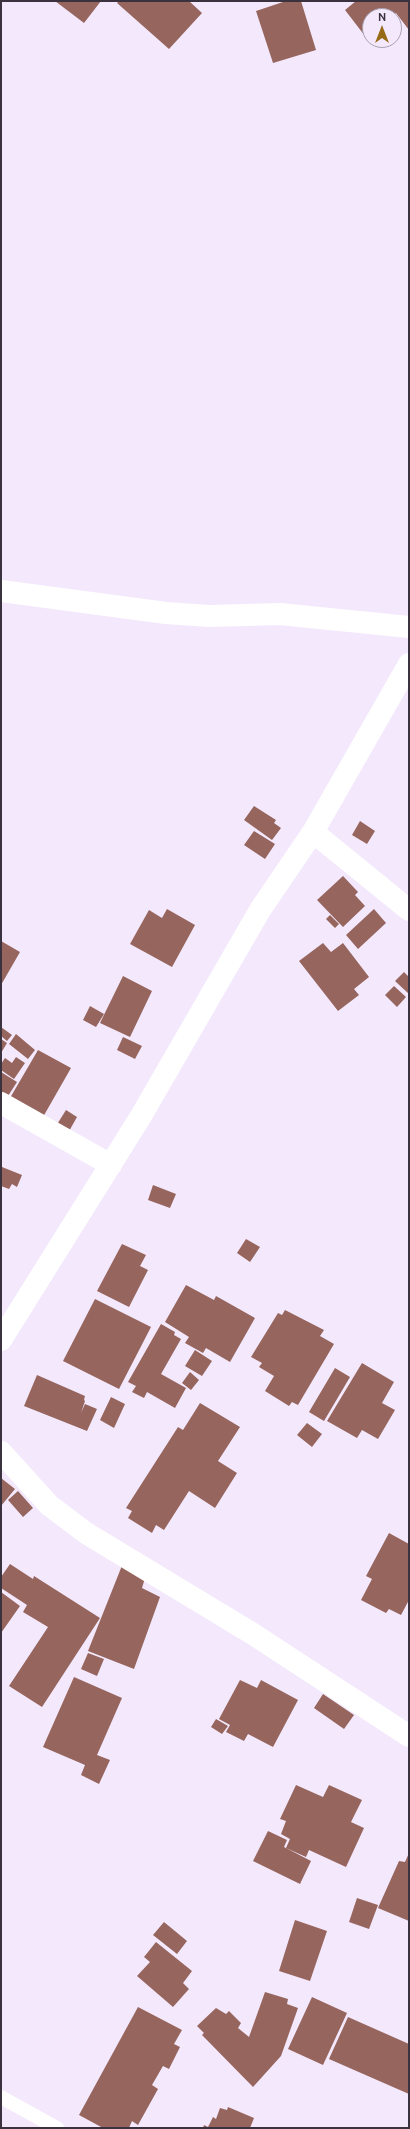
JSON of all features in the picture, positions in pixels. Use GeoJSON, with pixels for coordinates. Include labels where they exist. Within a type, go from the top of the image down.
{"type":"FeatureCollection","features":[{"type":"Feature","properties":{"kind":"street"},"geometry":{"type":"LineString","coordinates":[[1,591],[166,613],[209,616],[280,614],[409,627]]}},
{"type":"Feature","properties":{"kind":"street"},"geometry":{"type":"LineString","coordinates":[[1,1340],[111,1165],[260,910],[312,832],[409,664]]}},
{"type":"Feature","properties":{"kind":"street"},"geometry":{"type":"LineString","coordinates":[[312,832],[409,910]]}},
{"type":"Feature","properties":{"kind":"street"},"geometry":{"type":"LineString","coordinates":[[1,1103],[111,1165]]}},
{"type":"Feature","properties":{"kind":"street"},"geometry":{"type":"LineString","coordinates":[[1,1452],[49,1505],[86,1533],[253,1634],[409,1736]]}},
{"type":"Feature","properties":{"kind":"lane"},"geometry":{"type":"LineString","coordinates":[[1,2097],[57,2128]]}},
{"type":"Feature","properties":{"kind":"building"},"geometry":{"type":"Polygon","coordinates":[[[55,1],[101,1],[84,23],[55,1]]]}},
{"type":"Feature","properties":{"kind":"building"},"geometry":{"type":"Polygon","coordinates":[[[119,1],[189,1],[202,13],[169,49],[117,3],[119,1]]]}},
{"type":"Feature","properties":{"kind":"building"},"geometry":{"type":"Polygon","coordinates":[[[286,1],[301,1],[316,50],[273,63],[256,11],[286,1]]]}},
{"type":"Feature","properties":{"kind":"building"},"geometry":{"type":"Polygon","coordinates":[[[356,1],[409,1],[409,30],[402,21],[402,8],[362,8],[362,32],[345,10],[356,1]]]}},
{"type":"Feature","properties":{"kind":"building"},"geometry":{"type":"Polygon","coordinates":[[[254,806],[276,820],[274,823],[281,828],[272,840],[244,820],[254,806]]]}},
{"type":"Feature","properties":{"kind":"building"},"geometry":{"type":"Polygon","coordinates":[[[360,821],[375,831],[367,844],[352,835],[360,821]]]}},
{"type":"Feature","properties":{"kind":"building"},"geometry":{"type":"Polygon","coordinates":[[[254,831],[275,844],[265,859],[244,845],[254,831]]]}},
{"type":"Feature","properties":{"kind":"building"},"geometry":{"type":"Polygon","coordinates":[[[343,876],[358,892],[355,895],[365,906],[343,927],[317,900],[343,876]]]}},
{"type":"Feature","properties":{"kind":"building"},"geometry":{"type":"Polygon","coordinates":[[[167,909],[195,925],[172,967],[130,944],[149,910],[162,918],[167,909]]]}},
{"type":"Feature","properties":{"kind":"building"},"geometry":{"type":"Polygon","coordinates":[[[374,909],[386,923],[358,949],[346,935],[374,909]]]}},
{"type":"Feature","properties":{"kind":"building"},"geometry":{"type":"Polygon","coordinates":[[[330,915],[339,924],[335,928],[326,919],[330,915]]]}},
{"type":"Feature","properties":{"kind":"building"},"geometry":{"type":"Polygon","coordinates":[[[1,941],[20,952],[1,985],[1,941]]]}},
{"type":"Feature","properties":{"kind":"building"},"geometry":{"type":"Polygon","coordinates":[[[323,943],[331,952],[343,943],[369,977],[354,989],[359,995],[338,1011],[299,961],[323,943]]]}},
{"type":"Feature","properties":{"kind":"building"},"geometry":{"type":"Polygon","coordinates":[[[404,972],[409,977],[409,994],[395,981],[404,972]]]}},
{"type":"Feature","properties":{"kind":"building"},"geometry":{"type":"Polygon","coordinates":[[[123,976],[152,991],[130,1037],[100,1023],[123,976]]]}},
{"type":"Feature","properties":{"kind":"building"},"geometry":{"type":"Polygon","coordinates":[[[394,986],[406,997],[397,1007],[385,995],[394,986]]]}},
{"type":"Feature","properties":{"kind":"building"},"geometry":{"type":"Polygon","coordinates":[[[90,1006],[104,1014],[96,1027],[83,1020],[90,1006]]]}},
{"type":"Feature","properties":{"kind":"building"},"geometry":{"type":"Polygon","coordinates":[[[1,1027],[12,1035],[7,1041],[1,1036],[1,1027]]]}},
{"type":"Feature","properties":{"kind":"building"},"geometry":{"type":"Polygon","coordinates":[[[16,1034],[35,1050],[28,1059],[9,1044],[16,1034]]]}},
{"type":"Feature","properties":{"kind":"building"},"geometry":{"type":"Polygon","coordinates":[[[123,1037],[142,1046],[135,1059],[117,1050],[123,1037]]]}},
{"type":"Feature","properties":{"kind":"building"},"geometry":{"type":"Polygon","coordinates":[[[1,1039],[7,1043],[1,1053],[1,1039]]]}},
{"type":"Feature","properties":{"kind":"building"},"geometry":{"type":"Polygon","coordinates":[[[38,1050],[71,1068],[43,1117],[10,1098],[38,1050]]]}},
{"type":"Feature","properties":{"kind":"building"},"geometry":{"type":"Polygon","coordinates":[[[16,1057],[25,1063],[14,1079],[1,1070],[1,1064],[5,1058],[12,1063],[16,1057]]]}},
{"type":"Feature","properties":{"kind":"building"},"geometry":{"type":"Polygon","coordinates":[[[1,1072],[17,1082],[8,1096],[1,1092],[1,1072]]]}},
{"type":"Feature","properties":{"kind":"building"},"geometry":{"type":"Polygon","coordinates":[[[66,1110],[77,1117],[68,1133],[56,1126],[66,1110]]]}},
{"type":"Feature","properties":{"kind":"building"},"geometry":{"type":"Polygon","coordinates":[[[2,1167],[22,1175],[17,1187],[12,1184],[9,1189],[1,1186],[2,1167]]]}},
{"type":"Feature","properties":{"kind":"building"},"geometry":{"type":"Polygon","coordinates":[[[153,1185],[176,1194],[170,1208],[148,1200],[153,1185]]]}},
{"type":"Feature","properties":{"kind":"building"},"geometry":{"type":"Polygon","coordinates":[[[246,1239],[260,1247],[250,1262],[237,1253],[246,1239]]]}},
{"type":"Feature","properties":{"kind":"building"},"geometry":{"type":"Polygon","coordinates":[[[122,1244],[146,1255],[140,1266],[148,1270],[129,1307],[97,1291],[122,1244]]]}},
{"type":"Feature","properties":{"kind":"building"},"geometry":{"type":"Polygon","coordinates":[[[186,1285],[214,1300],[216,1296],[255,1318],[230,1362],[206,1348],[203,1353],[185,1343],[189,1337],[165,1322],[186,1285]]]}},
{"type":"Feature","properties":{"kind":"building"},"geometry":{"type":"Polygon","coordinates":[[[95,1299],[151,1327],[119,1389],[63,1361],[95,1299]]]}},
{"type":"Feature","properties":{"kind":"building"},"geometry":{"type":"Polygon","coordinates":[[[285,1310],[324,1330],[320,1336],[334,1344],[298,1405],[292,1402],[289,1406],[265,1391],[274,1376],[259,1367],[262,1363],[251,1357],[278,1313],[282,1315],[285,1310]]]}},
{"type":"Feature","properties":{"kind":"building"},"geometry":{"type":"Polygon","coordinates":[[[161,1324],[175,1332],[174,1335],[181,1339],[161,1374],[186,1388],[175,1408],[147,1392],[144,1398],[132,1392],[136,1386],[128,1382],[161,1324]]]}},
{"type":"Feature","properties":{"kind":"building"},"geometry":{"type":"Polygon","coordinates":[[[195,1350],[212,1361],[202,1376],[185,1366],[195,1350]]]}},
{"type":"Feature","properties":{"kind":"building"},"geometry":{"type":"Polygon","coordinates":[[[362,1363],[394,1382],[382,1403],[395,1410],[378,1439],[362,1430],[357,1438],[327,1421],[362,1363]]]}},
{"type":"Feature","properties":{"kind":"building"},"geometry":{"type":"Polygon","coordinates":[[[335,1368],[350,1377],[324,1421],[309,1412],[335,1368]]]}},
{"type":"Feature","properties":{"kind":"building"},"geometry":{"type":"Polygon","coordinates":[[[190,1372],[199,1380],[191,1390],[182,1383],[190,1372]]]}},
{"type":"Feature","properties":{"kind":"building"},"geometry":{"type":"Polygon","coordinates":[[[37,1375],[85,1396],[81,1413],[85,1404],[97,1409],[87,1431],[24,1406],[37,1375]]]}},
{"type":"Feature","properties":{"kind":"building"},"geometry":{"type":"Polygon","coordinates":[[[111,1397],[125,1404],[114,1428],[100,1420],[111,1397]]]}},
{"type":"Feature","properties":{"kind":"building"},"geometry":{"type":"Polygon","coordinates":[[[200,1403],[240,1427],[218,1461],[237,1473],[215,1508],[189,1491],[164,1530],[156,1525],[152,1533],[128,1518],[132,1511],[126,1508],[178,1427],[183,1430],[200,1403]]]}},
{"type":"Feature","properties":{"kind":"building"},"geometry":{"type":"Polygon","coordinates":[[[307,1423],[322,1434],[312,1447],[297,1435],[307,1423]]]}},
{"type":"Feature","properties":{"kind":"building"},"geometry":{"type":"Polygon","coordinates":[[[1,1478],[15,1489],[1,1506],[1,1478]]]}},
{"type":"Feature","properties":{"kind":"building"},"geometry":{"type":"Polygon","coordinates":[[[18,1491],[33,1508],[23,1517],[8,1500],[18,1491]]]}},
{"type":"Feature","properties":{"kind":"building"},"geometry":{"type":"Polygon","coordinates":[[[389,1533],[409,1544],[409,1600],[401,1615],[389,1609],[386,1613],[361,1600],[372,1579],[366,1576],[389,1533]]]}},
{"type":"Feature","properties":{"kind":"building"},"geometry":{"type":"Polygon","coordinates":[[[123,1563],[145,1578],[142,1588],[160,1597],[134,1669],[88,1651],[123,1563]]]}},
{"type":"Feature","properties":{"kind":"building"},"geometry":{"type":"Polygon","coordinates":[[[10,1564],[33,1579],[34,1576],[100,1618],[42,1707],[9,1686],[48,1627],[23,1612],[27,1605],[1,1588],[1,1577],[10,1564]]]}},
{"type":"Feature","properties":{"kind":"building"},"geometry":{"type":"Polygon","coordinates":[[[1,1592],[20,1606],[1,1633],[1,1592]]]}},
{"type":"Feature","properties":{"kind":"building"},"geometry":{"type":"Polygon","coordinates":[[[88,1653],[104,1659],[97,1676],[81,1669],[88,1653]]]}},
{"type":"Feature","properties":{"kind":"building"},"geometry":{"type":"Polygon","coordinates":[[[74,1677],[122,1698],[97,1755],[110,1760],[99,1784],[81,1775],[85,1765],[43,1747],[74,1677]]]}},
{"type":"Feature","properties":{"kind":"building"},"geometry":{"type":"Polygon","coordinates":[[[240,1680],[257,1688],[261,1680],[298,1700],[273,1747],[248,1734],[244,1741],[226,1732],[230,1725],[219,1719],[240,1680]]]}},
{"type":"Feature","properties":{"kind":"building"},"geometry":{"type":"Polygon","coordinates":[[[323,1694],[354,1715],[344,1729],[314,1708],[323,1694]]]}},
{"type":"Feature","properties":{"kind":"building"},"geometry":{"type":"Polygon","coordinates":[[[216,1719],[228,1726],[222,1734],[211,1727],[216,1719]]]}},
{"type":"Feature","properties":{"kind":"building"},"geometry":{"type":"Polygon","coordinates":[[[296,1785],[323,1797],[329,1785],[362,1800],[351,1822],[364,1828],[346,1867],[309,1850],[306,1857],[286,1848],[290,1839],[281,1834],[286,1821],[280,1819],[296,1785]]]}},
{"type":"Feature","properties":{"kind":"building"},"geometry":{"type":"Polygon","coordinates":[[[268,1831],[287,1840],[284,1847],[311,1861],[300,1884],[253,1861],[268,1831]]]}},
{"type":"Feature","properties":{"kind":"building"},"geometry":{"type":"Polygon","coordinates":[[[409,1853],[409,1921],[378,1908],[399,1861],[405,1862],[409,1853]]]}},
{"type":"Feature","properties":{"kind":"building"},"geometry":{"type":"Polygon","coordinates":[[[357,1898],[378,1905],[369,1929],[349,1922],[357,1898]]]}},
{"type":"Feature","properties":{"kind":"building"},"geometry":{"type":"Polygon","coordinates":[[[295,1920],[327,1931],[310,1981],[279,1971],[295,1920]]]}},
{"type":"Feature","properties":{"kind":"building"},"geometry":{"type":"Polygon","coordinates":[[[164,1922],[187,1941],[177,1954],[153,1935],[164,1922]]]}},
{"type":"Feature","properties":{"kind":"building"},"geometry":{"type":"Polygon","coordinates":[[[156,1942],[192,1971],[183,1983],[189,1989],[173,2007],[137,1976],[150,1962],[144,1957],[156,1942]]]}},
{"type":"Feature","properties":{"kind":"building"},"geometry":{"type":"Polygon","coordinates":[[[265,1992],[288,1999],[287,2004],[298,2008],[281,2056],[253,2087],[202,2035],[204,2033],[197,2026],[216,2008],[226,2014],[229,2011],[241,2023],[238,2028],[249,2037],[265,1992]]]}},
{"type":"Feature","properties":{"kind":"building"},"geometry":{"type":"Polygon","coordinates":[[[312,1997],[347,2013],[323,2065],[288,2049],[312,1997]]]}},
{"type":"Feature","properties":{"kind":"building"},"geometry":{"type":"Polygon","coordinates":[[[138,2007],[182,2030],[174,2044],[180,2047],[169,2069],[163,2066],[152,2085],[158,2089],[138,2125],[132,2121],[129,2128],[103,2128],[79,2115],[138,2007]]]}},
{"type":"Feature","properties":{"kind":"building"},"geometry":{"type":"Polygon","coordinates":[[[348,2017],[409,2044],[409,2094],[329,2059],[348,2017]]]}},
{"type":"Feature","properties":{"kind":"building"},"geometry":{"type":"Polygon","coordinates":[[[228,2107],[254,2118],[250,2128],[203,2128],[204,2125],[208,2127],[213,2117],[216,2119],[220,2108],[227,2110],[228,2107]]]}}]}
